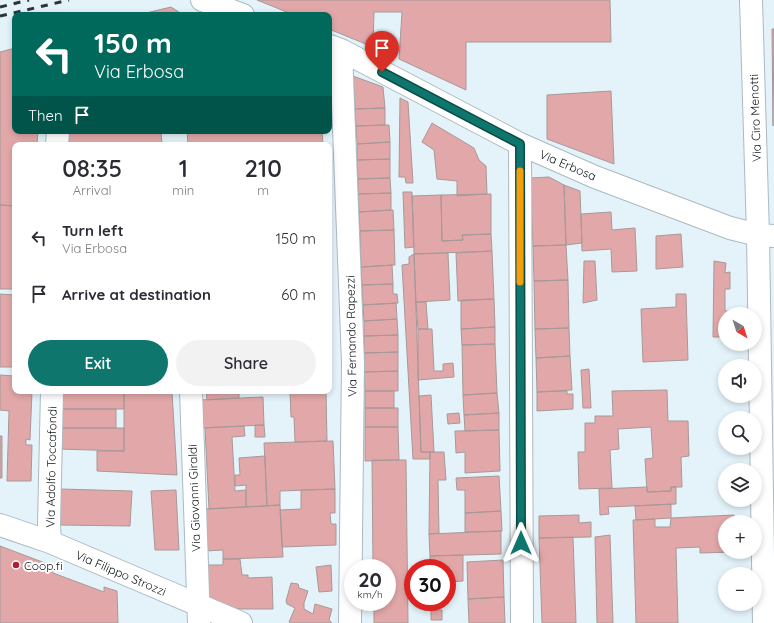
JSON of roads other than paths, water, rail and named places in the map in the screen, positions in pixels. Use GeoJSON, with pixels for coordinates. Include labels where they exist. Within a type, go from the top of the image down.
{"type":"FeatureCollection","features":[{"type":"Feature","properties":{"kind":"street"},"geometry":{"type":"LineString","coordinates":[[202,0],[235,12]]}},
{"type":"Feature","properties":{"kind":"street","name":"Via Ciro Menotti"},"geometry":{"type":"LineString","coordinates":[[752,0],[766,236],[764,623]]}},
{"type":"Feature","properties":{"kind":"street","name":"Via Erbosa"},"geometry":{"type":"LineString","coordinates":[[335,48],[520,144],[595,177],[730,228],[766,236]]}},
{"type":"Feature","properties":{"kind":"street","name":"Via Fernando Rapezzi"},"geometry":{"type":"LineString","coordinates":[[335,48],[352,363],[350,623]]}},
{"type":"Feature","properties":{"kind":"street"},"geometry":{"type":"LineString","coordinates":[[520,144],[522,623]]}},
{"type":"Feature","properties":{"kind":"street","name":"Via Adolfo Toccafondi"},"geometry":{"type":"LineString","coordinates":[[50,542],[49,524],[52,394]]}},
{"type":"Feature","properties":{"kind":"street","name":"Via Giovanni Giraldi"},"geometry":{"type":"LineString","coordinates":[[191,394],[199,614]]}},
{"type":"Feature","properties":{"kind":"street","name":"Via Filippo Strozzi"},"geometry":{"type":"LineString","coordinates":[[0,525],[50,542],[199,614],[241,623]]}},
{"type":"Feature","properties":{"kind":"railway"},"geometry":{"type":"LineString","coordinates":[[0,7],[29,0]]}},
{"type":"Feature","properties":{"kind":"railway"},"geometry":{"type":"LineString","coordinates":[[17,12],[69,0]]}},
{"type":"Feature","properties":{"kind":"railway"},"geometry":{"type":"LineString","coordinates":[[0,16],[12,13]]}},
{"type":"Feature","properties":{"kind":"place","name":"Coop.fi"},"geometry":{"type":"Point","coordinates":[16,565]}}]}
